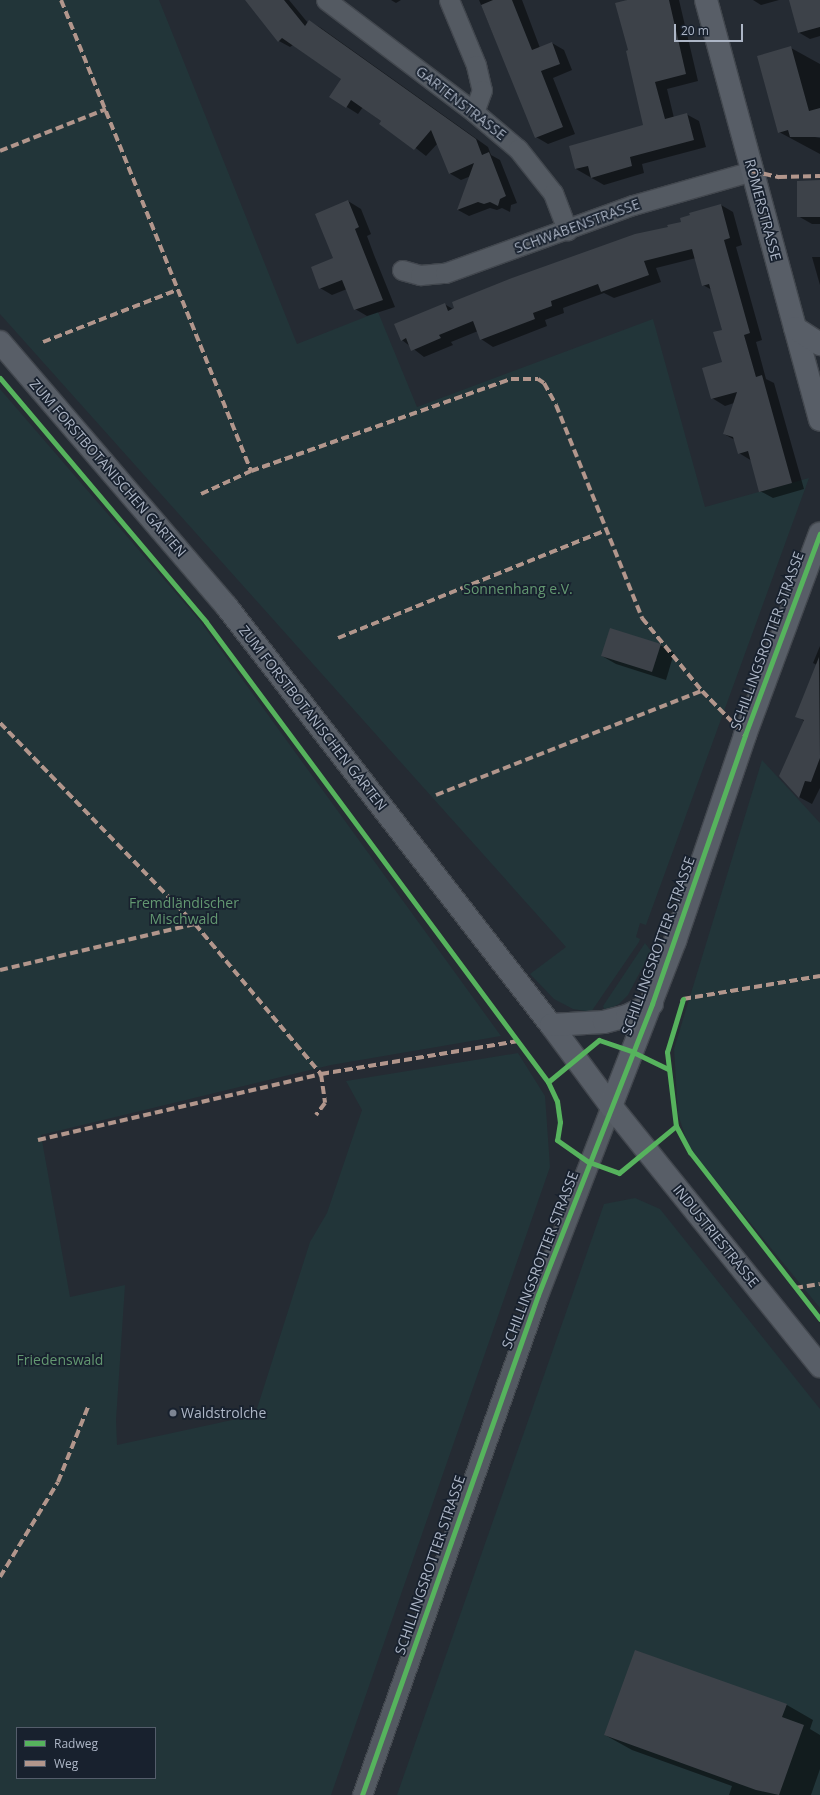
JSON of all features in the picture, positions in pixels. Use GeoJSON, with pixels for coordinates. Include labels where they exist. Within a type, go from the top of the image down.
{"type":"FeatureCollection","features":[{"type":"Feature","properties":{"kind":"main road","name":"RÖMERSTRASSE"},"geometry":{"type":"LineString","coordinates":[[706,0],[820,420]]}},
{"type":"Feature","properties":{"kind":"main road"},"geometry":{"type":"LineString","coordinates":[[795,328],[820,344]]}},
{"type":"Feature","properties":{"kind":"main road","name":"ZUM FORSTBOTANISCHEN GARTEN"},"geometry":{"type":"LineString","coordinates":[[0,342],[227,607],[551,1025],[611,1106]]}},
{"type":"Feature","properties":{"kind":"main road","name":"SCHILLINGSROTTER STRASSE"},"geometry":{"type":"LineString","coordinates":[[611,1106],[652,1004],[812,572],[820,533]]}},
{"type":"Feature","properties":{"kind":"main road"},"geometry":{"type":"LineString","coordinates":[[551,1025],[604,1022],[627,1016],[652,1004]]}},
{"type":"Feature","properties":{"kind":"main road","name":"INDUSTRIESTRASSE"},"geometry":{"type":"LineString","coordinates":[[611,1106],[820,1366]]}},
{"type":"Feature","properties":{"kind":"street","name":"GARTENSTRASSE"},"geometry":{"type":"LineString","coordinates":[[326,0],[474,112],[518,149],[534,166],[553,193],[566,230]]}},
{"type":"Feature","properties":{"kind":"street"},"geometry":{"type":"LineString","coordinates":[[449,0],[476,66],[482,90],[474,112]]}},
{"type":"Feature","properties":{"kind":"street","name":"SCHWABENSTRASSE"},"geometry":{"type":"LineString","coordinates":[[402,270],[420,275],[445,273],[632,205],[752,171]]}},
{"type":"Feature","properties":{"kind":"street","name":"SCHILLINGSROTTER STRASSE"},"geometry":{"type":"LineString","coordinates":[[362,1795],[538,1295],[611,1106]]}},
{"type":"Feature","properties":{"kind":"green space","name":"Sonnenhang e.V."},"geometry":{"type":"Polygon","coordinates":[[[0,0],[159,0],[297,344],[378,312],[417,407],[653,319],[705,507],[809,478],[646,925],[640,923],[636,937],[640,939],[639,942],[591,1012],[573,1009],[554,999],[530,974],[566,947],[0,314],[0,0]]]}},
{"type":"Feature","properties":{"kind":"green space"},"geometry":{"type":"Polygon","coordinates":[[[0,389],[200,621],[501,1036],[331,1065],[41,1135],[70,1297],[125,1285],[116,1420],[117,1445],[255,1415],[310,1242],[327,1213],[362,1110],[346,1081],[518,1053],[545,1096],[550,1167],[331,1795],[0,1795],[0,389]]]}},
{"type":"Feature","properties":{"kind":"green space"},"geometry":{"type":"Polygon","coordinates":[[[762,760],[820,823],[820,1308],[689,1148],[678,1114],[674,1049],[762,760]]]}},
{"type":"Feature","properties":{"kind":"green space"},"geometry":{"type":"Polygon","coordinates":[[[645,943],[651,951],[628,995],[619,1004],[605,1011],[603,1006],[645,943]]]}},
{"type":"Feature","properties":{"kind":"green space"},"geometry":{"type":"Polygon","coordinates":[[[635,1198],[660,1209],[820,1409],[820,1795],[397,1795],[604,1204],[635,1198]]]}},
{"type":"Feature","properties":{"kind":"building"},"geometry":{"type":"Polygon","coordinates":[[[245,0],[284,0],[305,26],[309,20],[476,139],[482,155],[489,152],[506,196],[500,199],[498,206],[490,202],[484,204],[478,202],[457,210],[474,163],[449,174],[431,130],[414,150],[379,124],[381,121],[351,100],[346,108],[329,97],[341,79],[282,38],[278,42],[245,0]]]}},
{"type":"Feature","properties":{"kind":"building"},"geometry":{"type":"Polygon","coordinates":[[[493,0],[512,0],[532,50],[552,42],[560,64],[541,71],[563,127],[535,138],[481,5],[493,0]]]}},
{"type":"Feature","properties":{"kind":"building"},"geometry":{"type":"Polygon","coordinates":[[[627,0],[669,0],[686,74],[655,82],[665,119],[687,113],[694,140],[630,157],[632,166],[591,178],[588,166],[575,169],[569,146],[643,125],[626,51],[628,50],[615,3],[627,0]]]}},
{"type":"Feature","properties":{"kind":"building"},"geometry":{"type":"Polygon","coordinates":[[[789,0],[820,0],[820,27],[798,33],[789,0]]]}},
{"type":"Feature","properties":{"kind":"building"},"geometry":{"type":"Polygon","coordinates":[[[791,46],[809,111],[820,108],[820,137],[790,137],[788,130],[778,133],[757,56],[791,46]]]}},
{"type":"Feature","properties":{"kind":"building"},"geometry":{"type":"Polygon","coordinates":[[[820,180],[820,217],[797,217],[797,181],[820,180]]]}},
{"type":"Feature","properties":{"kind":"building"},"geometry":{"type":"Polygon","coordinates":[[[348,200],[359,227],[355,229],[383,300],[354,310],[342,280],[319,289],[311,267],[333,258],[315,214],[348,200]]]}},
{"type":"Feature","properties":{"kind":"building"},"geometry":{"type":"Polygon","coordinates":[[[721,204],[730,238],[724,240],[750,333],[744,335],[756,377],[762,375],[792,483],[759,492],[748,451],[738,454],[733,437],[723,434],[737,392],[711,399],[702,368],[722,362],[713,332],[722,330],[709,284],[702,286],[692,249],[644,261],[649,275],[601,292],[598,284],[551,301],[552,306],[533,313],[535,319],[480,340],[473,321],[439,335],[441,338],[411,351],[406,338],[401,341],[394,324],[445,303],[448,311],[454,308],[452,302],[512,278],[635,234],[668,227],[667,225],[681,222],[680,218],[690,215],[689,213],[721,204]]]}},
{"type":"Feature","properties":{"kind":"building"},"geometry":{"type":"Polygon","coordinates":[[[610,628],[661,644],[652,672],[601,656],[610,628]]]}},
{"type":"Feature","properties":{"kind":"building"},"geometry":{"type":"Polygon","coordinates":[[[819,657],[820,758],[811,782],[805,781],[799,798],[779,776],[804,720],[795,717],[819,657]]]}},
{"type":"Feature","properties":{"kind":"building"},"geometry":{"type":"Polygon","coordinates":[[[635,1650],[787,1704],[782,1717],[804,1725],[779,1795],[756,1790],[604,1735],[635,1650]]]}},
{"type":"Feature","properties":{"kind":"marked path"},"geometry":{"type":"LineString","coordinates":[[61,0],[251,471]]}},
{"type":"Feature","properties":{"kind":"marked path"},"geometry":{"type":"LineString","coordinates":[[0,151],[106,109]]}},
{"type":"Feature","properties":{"kind":"marked path"},"geometry":{"type":"LineString","coordinates":[[752,171],[779,177],[820,176]]}},
{"type":"Feature","properties":{"kind":"marked path"},"geometry":{"type":"LineString","coordinates":[[43,342],[177,290]]}},
{"type":"Feature","properties":{"kind":"marked path"},"geometry":{"type":"LineString","coordinates":[[201,494],[251,471],[511,379],[538,379],[544,383],[556,405],[642,618],[702,691],[745,735]]}},
{"type":"Feature","properties":{"kind":"marked path"},"geometry":{"type":"LineString","coordinates":[[338,638],[606,530]]}},
{"type":"Feature","properties":{"kind":"marked path"},"geometry":{"type":"LineString","coordinates":[[436,795],[702,691]]}},
{"type":"Feature","properties":{"kind":"marked path"},"geometry":{"type":"LineString","coordinates":[[0,723],[195,924],[321,1074],[325,1103],[316,1115]]}},
{"type":"Feature","properties":{"kind":"marked path"},"geometry":{"type":"LineString","coordinates":[[0,970],[195,924]]}},
{"type":"Feature","properties":{"kind":"marked path"},"geometry":{"type":"LineString","coordinates":[[682,1002],[683,999],[820,976]]}},
{"type":"Feature","properties":{"kind":"marked path"},"geometry":{"type":"LineString","coordinates":[[38,1140],[321,1074],[518,1041]]}},
{"type":"Feature","properties":{"kind":"marked path"},"geometry":{"type":"LineString","coordinates":[[795,1288],[820,1284]]}},
{"type":"Feature","properties":{"kind":"marked path"},"geometry":{"type":"LineString","coordinates":[[0,1577],[58,1482],[88,1407]]}},
{"type":"Feature","properties":{"kind":"cycle path"},"geometry":{"type":"LineString","coordinates":[[0,378],[206,622],[548,1082],[557,1101],[560,1122],[557,1140],[589,1162],[619,1173],[676,1126]]}},
{"type":"Feature","properties":{"kind":"cycle path"},"geometry":{"type":"LineString","coordinates":[[362,1795],[538,1295],[652,1004],[745,735],[820,533]]}},
{"type":"Feature","properties":{"kind":"cycle path"},"geometry":{"type":"LineString","coordinates":[[683,999],[667,1052],[676,1126],[690,1152],[820,1319]]}},
{"type":"Feature","properties":{"kind":"cycle path"},"geometry":{"type":"LineString","coordinates":[[548,1082],[599,1040],[633,1052],[668,1069]]}},
{"type":"Feature","properties":{"kind":"place","name":"Waldstrolche"},"geometry":{"type":"Point","coordinates":[173,1413]}},
{"type":"Feature","properties":{"kind":"park label","name":"Fremdländischer Mischwald"},"geometry":{"type":"Point","coordinates":[184,912]}},
{"type":"Feature","properties":{"kind":"park label","name":"Friedenswald"},"geometry":{"type":"Point","coordinates":[60,1360]}}]}
